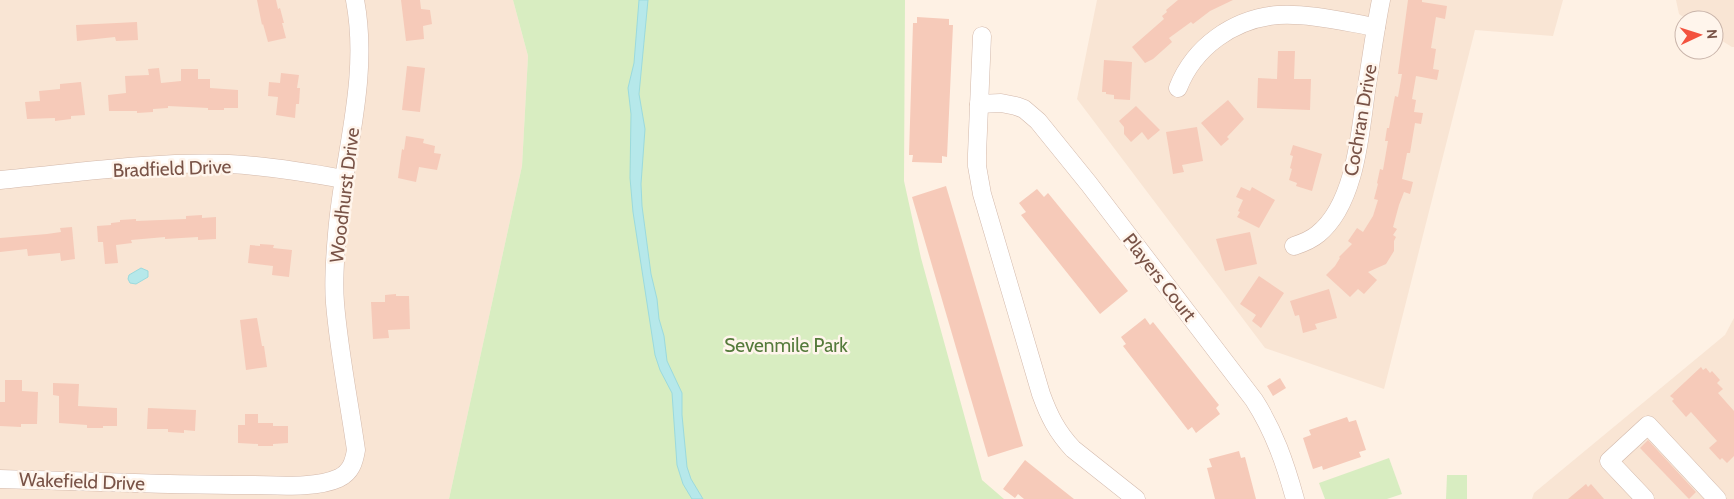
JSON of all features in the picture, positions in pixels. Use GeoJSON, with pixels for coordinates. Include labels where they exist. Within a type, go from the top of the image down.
{"type":"FeatureCollection","features":[{"type":"Feature","properties":{"kind":"street","name":"Woodhurst Drive"},"geometry":{"type":"LineString","coordinates":[[343,476],[354,462],[356,450],[338,330],[335,294],[337,235],[343,179],[357,96],[359,40],[355,0]]}},
{"type":"Feature","properties":{"kind":"street","name":"Cochran Drive"},"geometry":{"type":"LineString","coordinates":[[1294,246],[1322,231],[1338,208],[1348,186],[1359,147],[1381,0]]}},
{"type":"Feature","properties":{"kind":"street"},"geometry":{"type":"LineString","coordinates":[[1178,88],[1189,65],[1206,47],[1225,32],[1249,21],[1268,16],[1288,15],[1376,27]]}},
{"type":"Feature","properties":{"kind":"street"},"geometry":{"type":"LineString","coordinates":[[982,36],[977,160],[980,181],[1047,410],[1058,432],[1073,448],[1136,499]]}},
{"type":"Feature","properties":{"kind":"street","name":"Players Court"},"geometry":{"type":"LineString","coordinates":[[979,104],[1011,104],[1024,109],[1038,121],[1089,184],[1254,400],[1268,422],[1275,438],[1295,499]]}},
{"type":"Feature","properties":{"kind":"street","name":"Bradfield Drive"},"geometry":{"type":"LineString","coordinates":[[0,180],[128,168],[202,164],[269,167],[343,179]]}},
{"type":"Feature","properties":{"kind":"street"},"geometry":{"type":"LineString","coordinates":[[1645,499],[1608,461],[1648,425],[1711,497]]}},
{"type":"Feature","properties":{"kind":"street","name":"Wakefield Drive"},"geometry":{"type":"LineString","coordinates":[[0,479],[271,485],[324,482],[343,476]]}},
{"type":"Feature","properties":{"kind":"shaded area"},"geometry":{"type":"Polygon","coordinates":[[[0,0],[513,0],[528,56],[522,166],[449,499],[0,499],[0,0]]]}},
{"type":"Feature","properties":{"kind":"shaded area"},"geometry":{"type":"Polygon","coordinates":[[[1097,0],[1563,0],[1553,36],[1475,30],[1384,389],[1265,348],[1077,99],[1097,0]]]}},
{"type":"Feature","properties":{"kind":"shaded area"},"geometry":{"type":"Polygon","coordinates":[[[1676,0],[1734,0],[1734,47],[1724,42],[1724,10],[1678,10],[1676,0]]]}},
{"type":"Feature","properties":{"kind":"shaded area"},"geometry":{"type":"Polygon","coordinates":[[[1734,318],[1734,499],[1532,499],[1534,493],[1725,335],[1734,318]]]}},
{"type":"Feature","properties":{"kind":"green space","name":"Sevenmile Park"},"geometry":{"type":"Polygon","coordinates":[[[513,0],[905,0],[904,181],[921,258],[982,480],[1004,499],[449,499],[522,166],[528,56],[513,0]]]}},
{"type":"Feature","properties":{"kind":"green space"},"geometry":{"type":"Polygon","coordinates":[[[1389,458],[1402,494],[1387,499],[1325,499],[1319,483],[1389,458]]]}},
{"type":"Feature","properties":{"kind":"green space"},"geometry":{"type":"Polygon","coordinates":[[[1447,475],[1467,475],[1467,499],[1446,499],[1447,475]]]}},
{"type":"Feature","properties":{"kind":"water"},"geometry":{"type":"Polygon","coordinates":[[[639,0],[648,0],[639,94],[645,129],[641,184],[642,206],[651,274],[664,336],[667,361],[682,393],[687,467],[691,479],[703,499],[692,499],[683,484],[677,465],[672,393],[660,370],[655,355],[633,212],[630,178],[631,114],[628,88],[634,63],[639,0]]]}},
{"type":"Feature","properties":{"kind":"water"},"geometry":{"type":"Polygon","coordinates":[[[141,268],[148,271],[148,277],[136,284],[130,283],[129,275],[141,268]]]}},
{"type":"Feature","properties":{"kind":"building"},"geometry":{"type":"Polygon","coordinates":[[[257,0],[276,0],[284,23],[282,23],[286,38],[268,42],[257,0]]]}},
{"type":"Feature","properties":{"kind":"building"},"geometry":{"type":"Polygon","coordinates":[[[401,0],[420,0],[421,9],[430,10],[432,24],[423,26],[424,39],[406,41],[401,0]]]}},
{"type":"Feature","properties":{"kind":"building"},"geometry":{"type":"Polygon","coordinates":[[[1178,0],[1233,0],[1210,11],[1193,24],[1191,22],[1169,38],[1172,42],[1153,59],[1145,63],[1132,47],[1164,19],[1162,16],[1167,12],[1166,10],[1178,0]]]}},
{"type":"Feature","properties":{"kind":"building"},"geometry":{"type":"Polygon","coordinates":[[[1408,0],[1422,0],[1422,2],[1447,6],[1445,19],[1436,17],[1431,48],[1436,49],[1433,69],[1439,70],[1437,80],[1416,76],[1412,99],[1416,100],[1414,112],[1423,113],[1421,124],[1415,123],[1410,153],[1407,153],[1402,179],[1413,182],[1410,194],[1404,192],[1399,205],[1393,227],[1397,229],[1393,235],[1396,237],[1394,251],[1386,264],[1368,272],[1377,280],[1364,294],[1358,289],[1350,297],[1326,275],[1335,266],[1339,257],[1352,244],[1348,241],[1357,228],[1363,232],[1373,216],[1378,200],[1374,199],[1380,169],[1383,170],[1388,141],[1385,141],[1387,128],[1389,128],[1395,96],[1398,97],[1402,74],[1398,74],[1408,0]]]}},
{"type":"Feature","properties":{"kind":"building"},"geometry":{"type":"Polygon","coordinates":[[[917,17],[949,19],[949,25],[953,25],[947,157],[942,156],[942,163],[912,162],[913,155],[909,155],[913,23],[917,23],[917,17]]]}},
{"type":"Feature","properties":{"kind":"building"},"geometry":{"type":"Polygon","coordinates":[[[137,22],[138,40],[116,41],[115,37],[77,41],[76,25],[137,22]]]}},
{"type":"Feature","properties":{"kind":"building"},"geometry":{"type":"Polygon","coordinates":[[[1278,51],[1295,51],[1294,79],[1311,79],[1310,110],[1257,108],[1258,78],[1277,79],[1278,51]]]}},
{"type":"Feature","properties":{"kind":"building"},"geometry":{"type":"Polygon","coordinates":[[[1104,60],[1132,62],[1130,100],[1114,99],[1114,95],[1102,92],[1104,60]]]}},
{"type":"Feature","properties":{"kind":"building"},"geometry":{"type":"Polygon","coordinates":[[[407,66],[425,68],[420,112],[402,110],[407,66]]]}},
{"type":"Feature","properties":{"kind":"building"},"geometry":{"type":"Polygon","coordinates":[[[159,68],[161,83],[181,81],[181,69],[198,69],[198,79],[210,79],[210,88],[238,90],[238,108],[208,110],[208,108],[168,106],[168,108],[153,109],[153,112],[109,111],[108,95],[126,93],[125,76],[149,75],[148,69],[159,68]]]}},
{"type":"Feature","properties":{"kind":"building"},"geometry":{"type":"Polygon","coordinates":[[[281,73],[299,75],[297,88],[300,88],[299,104],[296,104],[295,118],[276,115],[278,97],[268,96],[269,82],[280,83],[281,73]]]}},
{"type":"Feature","properties":{"kind":"building"},"geometry":{"type":"Polygon","coordinates":[[[81,82],[85,115],[71,116],[71,119],[55,121],[55,118],[27,119],[25,102],[40,101],[39,91],[60,89],[60,84],[81,82]]]}},
{"type":"Feature","properties":{"kind":"building"},"geometry":{"type":"Polygon","coordinates":[[[1228,100],[1244,119],[1227,137],[1229,139],[1221,146],[1201,123],[1228,100]]]}},
{"type":"Feature","properties":{"kind":"building"},"geometry":{"type":"Polygon","coordinates":[[[1136,106],[1160,130],[1148,140],[1142,132],[1131,142],[1124,134],[1124,127],[1119,121],[1136,106]]]}},
{"type":"Feature","properties":{"kind":"building"},"geometry":{"type":"Polygon","coordinates":[[[1197,127],[1203,161],[1182,165],[1184,172],[1173,174],[1166,132],[1197,127]]]}},
{"type":"Feature","properties":{"kind":"building"},"geometry":{"type":"Polygon","coordinates":[[[406,136],[424,139],[423,143],[435,146],[434,153],[441,154],[437,170],[419,167],[416,182],[398,178],[406,136]]]}},
{"type":"Feature","properties":{"kind":"building"},"geometry":{"type":"Polygon","coordinates":[[[1293,145],[1322,154],[1312,191],[1296,186],[1297,183],[1289,180],[1293,156],[1290,155],[1293,145]]]}},
{"type":"Feature","properties":{"kind":"building"},"geometry":{"type":"Polygon","coordinates":[[[946,186],[1023,446],[988,457],[912,197],[946,186]]]}},
{"type":"Feature","properties":{"kind":"building"},"geometry":{"type":"Polygon","coordinates":[[[1241,187],[1250,191],[1252,187],[1275,200],[1259,228],[1237,217],[1243,200],[1236,197],[1241,187]]]}},
{"type":"Feature","properties":{"kind":"building"},"geometry":{"type":"Polygon","coordinates":[[[1037,189],[1044,197],[1048,193],[1128,291],[1100,314],[1021,215],[1026,212],[1019,203],[1037,189]]]}},
{"type":"Feature","properties":{"kind":"building"},"geometry":{"type":"Polygon","coordinates":[[[202,215],[202,218],[216,217],[216,239],[198,240],[198,237],[165,239],[165,237],[131,240],[132,243],[116,245],[118,263],[105,264],[103,242],[98,242],[97,226],[111,225],[111,223],[120,222],[120,220],[186,219],[186,216],[202,215]]]}},
{"type":"Feature","properties":{"kind":"building"},"geometry":{"type":"Polygon","coordinates":[[[72,227],[75,259],[61,261],[60,253],[28,256],[27,249],[0,252],[0,238],[61,232],[60,228],[72,227]]]}},
{"type":"Feature","properties":{"kind":"building"},"geometry":{"type":"Polygon","coordinates":[[[1250,232],[1257,264],[1225,271],[1216,239],[1250,232]]]}},
{"type":"Feature","properties":{"kind":"building"},"geometry":{"type":"Polygon","coordinates":[[[260,244],[274,245],[273,248],[292,250],[289,277],[272,275],[273,266],[248,263],[250,245],[260,246],[260,244]]]}},
{"type":"Feature","properties":{"kind":"building"},"geometry":{"type":"Polygon","coordinates":[[[1259,276],[1284,293],[1261,328],[1252,321],[1256,315],[1240,304],[1259,276]]]}},
{"type":"Feature","properties":{"kind":"building"},"geometry":{"type":"Polygon","coordinates":[[[1329,289],[1337,318],[1315,324],[1317,329],[1303,333],[1299,315],[1295,316],[1290,301],[1329,289]]]}},
{"type":"Feature","properties":{"kind":"building"},"geometry":{"type":"Polygon","coordinates":[[[396,294],[396,296],[409,296],[410,329],[388,330],[389,338],[373,339],[371,302],[385,302],[385,295],[396,294]]]}},
{"type":"Feature","properties":{"kind":"building"},"geometry":{"type":"Polygon","coordinates":[[[257,318],[267,367],[246,370],[240,320],[257,318]]]}},
{"type":"Feature","properties":{"kind":"building"},"geometry":{"type":"Polygon","coordinates":[[[1145,318],[1150,325],[1153,322],[1219,405],[1216,408],[1220,414],[1196,433],[1192,427],[1188,430],[1123,346],[1126,344],[1121,337],[1145,318]]]}},
{"type":"Feature","properties":{"kind":"building"},"geometry":{"type":"Polygon","coordinates":[[[1701,367],[1703,370],[1706,368],[1710,373],[1712,371],[1720,380],[1717,383],[1723,389],[1718,393],[1734,411],[1734,456],[1727,463],[1722,458],[1720,460],[1709,448],[1717,441],[1691,412],[1686,417],[1670,396],[1701,367]]]}},
{"type":"Feature","properties":{"kind":"building"},"geometry":{"type":"Polygon","coordinates":[[[1280,378],[1286,388],[1273,396],[1267,386],[1280,378]]]}},
{"type":"Feature","properties":{"kind":"building"},"geometry":{"type":"Polygon","coordinates":[[[5,380],[22,380],[22,391],[38,392],[37,424],[21,424],[21,427],[0,426],[0,402],[5,402],[5,380]]]}},
{"type":"Feature","properties":{"kind":"building"},"geometry":{"type":"Polygon","coordinates":[[[53,383],[79,384],[78,406],[117,408],[117,426],[87,428],[87,425],[59,423],[59,396],[53,395],[53,383]]]}},
{"type":"Feature","properties":{"kind":"building"},"geometry":{"type":"Polygon","coordinates":[[[148,408],[196,410],[195,431],[184,430],[184,433],[168,432],[168,429],[147,429],[148,408]]]}},
{"type":"Feature","properties":{"kind":"building"},"geometry":{"type":"Polygon","coordinates":[[[245,414],[258,414],[258,423],[288,426],[288,443],[258,446],[258,444],[238,443],[238,425],[245,425],[245,414]]]}},
{"type":"Feature","properties":{"kind":"building"},"geometry":{"type":"Polygon","coordinates":[[[1347,417],[1349,422],[1356,420],[1366,450],[1359,452],[1361,457],[1323,470],[1322,466],[1313,469],[1303,438],[1311,435],[1309,430],[1347,417]]]}},
{"type":"Feature","properties":{"kind":"building"},"geometry":{"type":"Polygon","coordinates":[[[1648,440],[1696,492],[1689,499],[1640,448],[1648,440]]]}},
{"type":"Feature","properties":{"kind":"building"},"geometry":{"type":"Polygon","coordinates":[[[1239,451],[1241,458],[1245,457],[1256,499],[1215,499],[1207,468],[1212,467],[1209,459],[1239,451]]]}},
{"type":"Feature","properties":{"kind":"building"},"geometry":{"type":"Polygon","coordinates":[[[1025,460],[1074,499],[1024,499],[1018,494],[1015,498],[1003,489],[1025,460]]]}},
{"type":"Feature","properties":{"kind":"building"},"geometry":{"type":"Polygon","coordinates":[[[1586,484],[1588,487],[1591,484],[1604,499],[1568,499],[1586,484]]]}}]}
